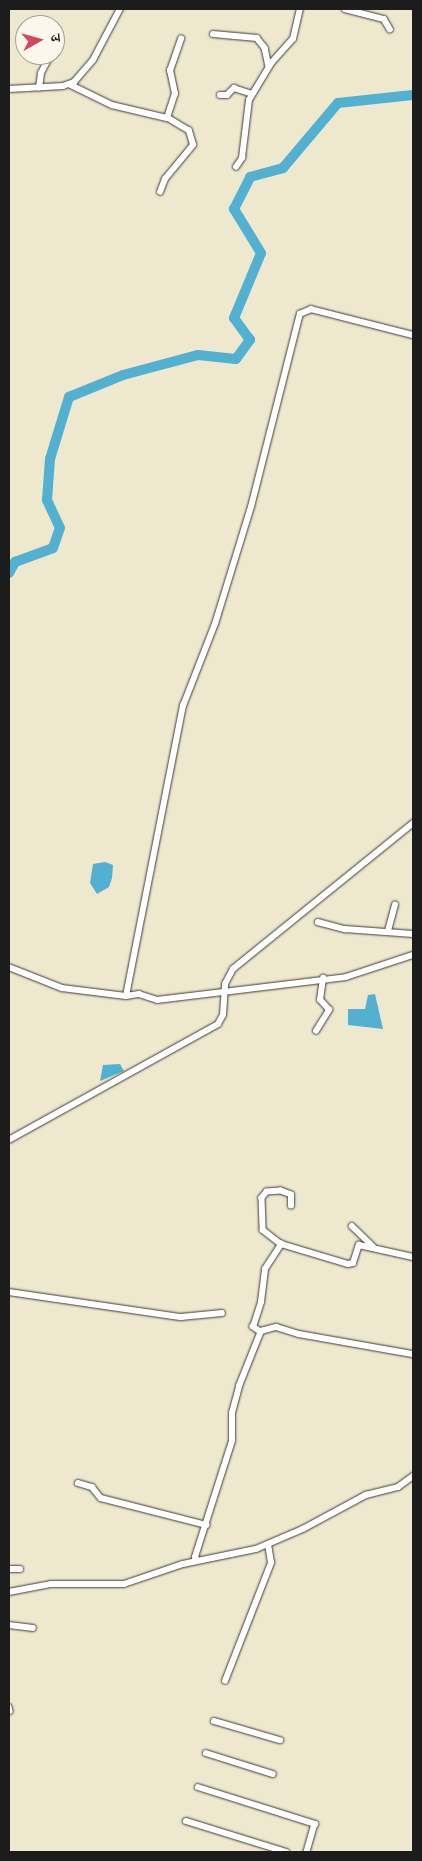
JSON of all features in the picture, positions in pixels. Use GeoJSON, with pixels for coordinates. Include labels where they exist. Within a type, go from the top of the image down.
{"type":"FeatureCollection","features":[{"type":"Feature","properties":{"kind":"street"},"geometry":{"type":"LineString","coordinates":[[9,89],[69,84],[88,68],[120,9]]}},
{"type":"Feature","properties":{"kind":"street"},"geometry":{"type":"LineString","coordinates":[[236,167],[242,158],[252,94],[269,67],[294,39],[300,9]]}},
{"type":"Feature","properties":{"kind":"street"},"geometry":{"type":"LineString","coordinates":[[345,9],[384,19],[390,29]]}},
{"type":"Feature","properties":{"kind":"street"},"geometry":{"type":"LineString","coordinates":[[213,34],[257,38],[265,48],[269,67]]}},
{"type":"Feature","properties":{"kind":"street"},"geometry":{"type":"LineString","coordinates":[[167,118],[175,94],[170,70],[181,39]]}},
{"type":"Feature","properties":{"kind":"street"},"geometry":{"type":"LineString","coordinates":[[39,88],[41,73],[45,65]]}},
{"type":"Feature","properties":{"kind":"street"},"geometry":{"type":"LineString","coordinates":[[69,84],[112,105],[167,118],[189,131],[193,146],[165,179],[160,192]]}},
{"type":"Feature","properties":{"kind":"street"},"geometry":{"type":"LineString","coordinates":[[220,95],[227,95],[234,88],[252,94]]}},
{"type":"Feature","properties":{"kind":"street"},"geometry":{"type":"LineString","coordinates":[[126,996],[183,706],[215,624],[251,507],[300,314],[311,310],[413,335]]}},
{"type":"Feature","properties":{"kind":"street"},"geometry":{"type":"LineString","coordinates":[[9,1140],[218,1024],[224,1015],[226,990],[233,969],[413,824]]}},
{"type":"Feature","properties":{"kind":"street"},"geometry":{"type":"LineString","coordinates":[[388,931],[394,905]]}},
{"type":"Feature","properties":{"kind":"street"},"geometry":{"type":"LineString","coordinates":[[318,922],[345,929],[413,934]]}},
{"type":"Feature","properties":{"kind":"street"},"geometry":{"type":"LineString","coordinates":[[9,966],[51,985],[126,996],[139,994],[164,1000],[226,990],[358,974],[413,955]]}},
{"type":"Feature","properties":{"kind":"street"},"geometry":{"type":"LineString","coordinates":[[316,1031],[329,1010],[320,1000],[323,978]]}},
{"type":"Feature","properties":{"kind":"street"},"geometry":{"type":"LineString","coordinates":[[291,1206],[291,1196],[281,1191],[267,1192],[262,1198],[263,1230],[281,1244],[348,1264],[353,1263],[360,1245],[373,1246],[413,1257]]}},
{"type":"Feature","properties":{"kind":"street"},"geometry":{"type":"LineString","coordinates":[[352,1226],[373,1246]]}},
{"type":"Feature","properties":{"kind":"street"},"geometry":{"type":"LineString","coordinates":[[260,1332],[253,1327],[261,1302],[265,1269],[281,1244]]}},
{"type":"Feature","properties":{"kind":"street"},"geometry":{"type":"LineString","coordinates":[[9,1292],[182,1317],[222,1314]]}},
{"type":"Feature","properties":{"kind":"street"},"geometry":{"type":"LineString","coordinates":[[197,1561],[195,1558],[207,1526],[232,1441],[232,1413],[239,1386],[260,1332],[266,1328],[276,1327],[299,1334],[413,1354]]}},
{"type":"Feature","properties":{"kind":"street"},"geometry":{"type":"LineString","coordinates":[[9,1592],[51,1584],[124,1584],[197,1561],[268,1546],[366,1495],[398,1487],[413,1476]]}},
{"type":"Feature","properties":{"kind":"street"},"geometry":{"type":"LineString","coordinates":[[78,1484],[94,1489],[101,1498],[207,1526]]}},
{"type":"Feature","properties":{"kind":"street"},"geometry":{"type":"LineString","coordinates":[[225,1681],[272,1563],[268,1546]]}},
{"type":"Feature","properties":{"kind":"street"},"geometry":{"type":"LineString","coordinates":[[9,1569],[20,1569]]}},
{"type":"Feature","properties":{"kind":"street"},"geometry":{"type":"LineString","coordinates":[[9,1625],[33,1628]]}},
{"type":"Feature","properties":{"kind":"street"},"geometry":{"type":"LineString","coordinates":[[214,1721],[280,1740]]}},
{"type":"Feature","properties":{"kind":"street"},"geometry":{"type":"LineString","coordinates":[[206,1753],[273,1774]]}},
{"type":"Feature","properties":{"kind":"street"},"geometry":{"type":"LineString","coordinates":[[198,1786],[315,1824],[307,1852]]}},
{"type":"Feature","properties":{"kind":"street"},"geometry":{"type":"LineString","coordinates":[[186,1821],[286,1852]]}},
{"type":"Feature","properties":{"kind":"water"},"geometry":{"type":"Polygon","coordinates":[[[105,862],[113,865],[112,878],[109,887],[97,894],[90,883],[93,864],[105,862]]]}},
{"type":"Feature","properties":{"kind":"water"},"geometry":{"type":"Polygon","coordinates":[[[375,994],[383,1029],[348,1025],[348,1009],[365,1009],[368,995],[375,994]]]}},
{"type":"Feature","properties":{"kind":"water"},"geometry":{"type":"Polygon","coordinates":[[[120,1064],[124,1071],[100,1081],[103,1065],[120,1064]]]}},
{"type":"Feature","properties":{"kind":"waterway"},"geometry":{"type":"LineString","coordinates":[[9,573],[15,562],[53,548],[60,528],[47,500],[50,459],[69,397],[123,375],[198,355],[236,359],[250,340],[234,318],[261,253],[234,209],[250,177],[283,168],[338,103],[413,95]]}}]}
